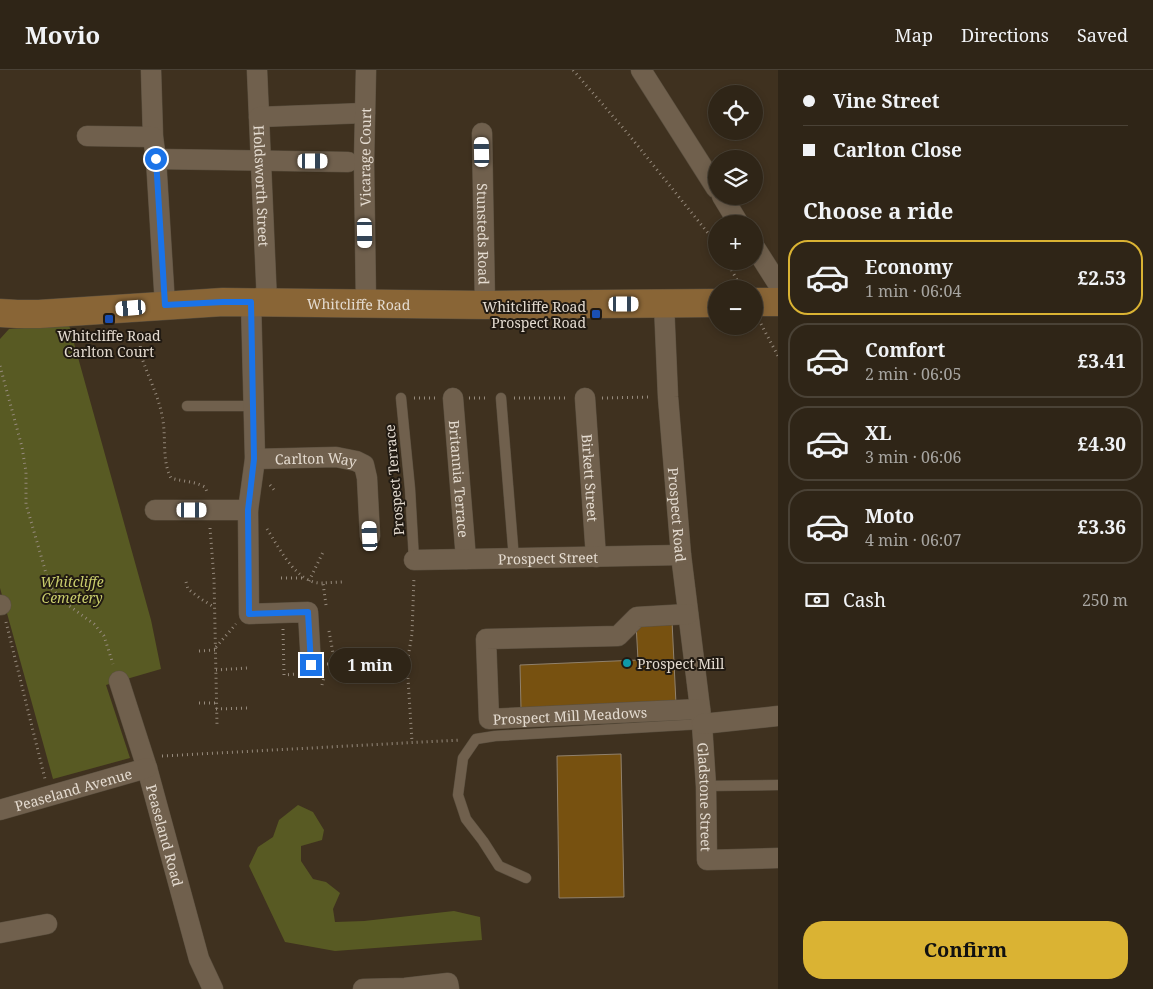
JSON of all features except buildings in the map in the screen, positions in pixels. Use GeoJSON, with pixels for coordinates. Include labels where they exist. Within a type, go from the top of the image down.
{"type":"FeatureCollection","features":[{"type":"Feature","properties":{"kind":"main road","name":"Whitcliffe Road"},"geometry":{"type":"LineString","coordinates":[[0,313],[39,314],[223,302],[484,305],[708,303]]}},
{"type":"Feature","properties":{"kind":"street"},"geometry":{"type":"LineString","coordinates":[[151,70],[153,137],[165,305]]}},
{"type":"Feature","properties":{"kind":"street","name":"Holdsworth Street"},"geometry":{"type":"LineString","coordinates":[[257,70],[261,161],[259,303],[253,406],[254,459],[248,510],[249,614],[308,612],[311,665]]}},
{"type":"Feature","properties":{"kind":"street","name":"Vicarage Court"},"geometry":{"type":"LineString","coordinates":[[366,70],[364,162],[366,303]]}},
{"type":"Feature","properties":{"kind":"street"},"geometry":{"type":"LineString","coordinates":[[641,70],[708,175]]}},
{"type":"Feature","properties":{"kind":"street"},"geometry":{"type":"LineString","coordinates":[[259,117],[365,113]]}},
{"type":"Feature","properties":{"kind":"street","name":"Stunsteds Road"},"geometry":{"type":"LineString","coordinates":[[482,133],[484,305]]}},
{"type":"Feature","properties":{"kind":"street"},"geometry":{"type":"LineString","coordinates":[[87,136],[153,137]]}},
{"type":"Feature","properties":{"kind":"street"},"geometry":{"type":"LineString","coordinates":[[156,159],[348,162]]}},
{"type":"Feature","properties":{"kind":"street"},"geometry":{"type":"LineString","coordinates":[[762,270],[770,292]]}},
{"type":"Feature","properties":{"kind":"street","name":"Prospect Road"},"geometry":{"type":"LineString","coordinates":[[664,304],[668,397],[681,555],[701,716]]}},
{"type":"Feature","properties":{"kind":"street","name":"Britannia Terrace"},"geometry":{"type":"LineString","coordinates":[[453,398],[466,559]]}},
{"type":"Feature","properties":{"kind":"street","name":"Birkett Street"},"geometry":{"type":"LineString","coordinates":[[585,398],[596,557]]}},
{"type":"Feature","properties":{"kind":"street","name":"Carlton Way"},"geometry":{"type":"LineString","coordinates":[[254,459],[336,457],[356,461],[364,465],[367,478],[370,536]]}},
{"type":"Feature","properties":{"kind":"street"},"geometry":{"type":"LineString","coordinates":[[155,510],[248,510]]}},
{"type":"Feature","properties":{"kind":"street","name":"Prospect Street"},"geometry":{"type":"LineString","coordinates":[[414,560],[681,555]]}},
{"type":"Feature","properties":{"kind":"street","name":"Prospect Mill Meadows"},"geometry":{"type":"LineString","coordinates":[[688,614],[637,617],[618,636],[486,639],[489,719],[701,716]]}},
{"type":"Feature","properties":{"kind":"street","name":"Peaseland Road"},"geometry":{"type":"LineString","coordinates":[[119,681],[145,762],[199,959],[214,989]]}},
{"type":"Feature","properties":{"kind":"street"},"geometry":{"type":"LineString","coordinates":[[701,716],[778,716]]}},
{"type":"Feature","properties":{"kind":"street","name":"Gladstone Street"},"geometry":{"type":"LineString","coordinates":[[701,716],[706,786],[707,860],[778,858]]}},
{"type":"Feature","properties":{"kind":"street","name":"Peaseland Avenue"},"geometry":{"type":"LineString","coordinates":[[0,810],[145,762]]}},
{"type":"Feature","properties":{"kind":"street"},"geometry":{"type":"LineString","coordinates":[[0,933],[47,924]]}},
{"type":"Feature","properties":{"kind":"street"},"geometry":{"type":"LineString","coordinates":[[363,989],[405,988],[448,983],[449,989]]}},
{"type":"Feature","properties":{"kind":"lane","name":"Prospect Terrace"},"geometry":{"type":"LineString","coordinates":[[401,398],[410,490],[414,560]]}},
{"type":"Feature","properties":{"kind":"lane"},"geometry":{"type":"LineString","coordinates":[[501,398],[514,558]]}},
{"type":"Feature","properties":{"kind":"lane"},"geometry":{"type":"LineString","coordinates":[[187,406],[253,406]]}},
{"type":"Feature","properties":{"kind":"lane"},"geometry":{"type":"LineString","coordinates":[[526,878],[499,866],[466,820],[458,795],[463,758],[476,739],[701,716]]}},
{"type":"Feature","properties":{"kind":"lane"},"geometry":{"type":"LineString","coordinates":[[706,786],[778,785]]}},
{"type":"Feature","properties":{"kind":"path"},"geometry":{"type":"LineString","coordinates":[[573,70],[708,233]]}},
{"type":"Feature","properties":{"kind":"path"},"geometry":{"type":"LineString","coordinates":[[770,292],[778,356]]}},
{"type":"Feature","properties":{"kind":"path"},"geometry":{"type":"LineString","coordinates":[[0,366],[22,447],[26,472],[26,504],[50,587],[68,605],[94,624],[104,636],[119,681]]}},
{"type":"Feature","properties":{"kind":"path"},"geometry":{"type":"LineString","coordinates":[[401,398],[668,397]]}},
{"type":"Feature","properties":{"kind":"path"},"geometry":{"type":"LineString","coordinates":[[269,484],[275,492]]}},
{"type":"Feature","properties":{"kind":"path"},"geometry":{"type":"LineString","coordinates":[[263,523],[290,564],[304,578],[323,584],[343,582]]}},
{"type":"Feature","properties":{"kind":"path"},"geometry":{"type":"LineString","coordinates":[[309,581],[324,550]]}},
{"type":"Feature","properties":{"kind":"path"},"geometry":{"type":"LineString","coordinates":[[412,742],[407,663],[412,634],[414,560]]}},
{"type":"Feature","properties":{"kind":"path"},"geometry":{"type":"LineString","coordinates":[[280,578],[304,578]]}},
{"type":"Feature","properties":{"kind":"path"},"geometry":{"type":"LineString","coordinates":[[186,582],[188,589],[214,607]]}},
{"type":"Feature","properties":{"kind":"path"},"geometry":{"type":"LineString","coordinates":[[323,584],[326,608]]}},
{"type":"Feature","properties":{"kind":"path"},"geometry":{"type":"LineString","coordinates":[[1,605],[50,795]]}},
{"type":"Feature","properties":{"kind":"path"},"geometry":{"type":"LineString","coordinates":[[328,625],[335,664]]}},
{"type":"Feature","properties":{"kind":"path"},"geometry":{"type":"LineString","coordinates":[[199,651],[215,649],[234,626]]}},
{"type":"Feature","properties":{"kind":"path"},"geometry":{"type":"LineString","coordinates":[[311,665],[335,664],[350,672],[407,663]]}},
{"type":"Feature","properties":{"kind":"path"},"geometry":{"type":"LineString","coordinates":[[216,670],[247,668]]}},
{"type":"Feature","properties":{"kind":"path"},"geometry":{"type":"LineString","coordinates":[[199,704],[216,703]]}},
{"type":"Feature","properties":{"kind":"path"},"geometry":{"type":"LineString","coordinates":[[216,709],[249,708]]}},
{"type":"Feature","properties":{"kind":"path"},"geometry":{"type":"LineString","coordinates":[[145,762],[476,739]]}},
{"type":"Feature","properties":{"kind":"green space","name":"Whitcliffe Cemetery"},"geometry":{"type":"Polygon","coordinates":[[[69,325],[151,620],[161,669],[106,685],[130,758],[53,779],[0,588],[0,339],[9,329],[69,325]]]}},
{"type":"Feature","properties":{"kind":"green space"},"geometry":{"type":"Polygon","coordinates":[[[298,805],[313,812],[324,830],[322,840],[301,846],[301,861],[313,879],[326,882],[340,893],[333,909],[335,922],[364,921],[454,911],[480,917],[482,940],[335,951],[285,942],[249,866],[258,847],[273,837],[279,820],[298,805]]]}},
{"type":"Feature","properties":{"kind":"place","name":"Whitcliffe Road Prospect Road"},"geometry":{"type":"Point","coordinates":[596,314]}},
{"type":"Feature","properties":{"kind":"place","name":"Whitcliffe Road Carlton Court"},"geometry":{"type":"Point","coordinates":[109,319]}},
{"type":"Feature","properties":{"kind":"place","name":"Prospect Mill"},"geometry":{"type":"Point","coordinates":[627,663]}},
{"type":"Feature","properties":{"kind":"route"},"geometry":{"type":"LineString","coordinates":[[156,159],[165,305],[251,302],[254,459],[248,510],[249,614],[308,612],[311,665]]}}]}
